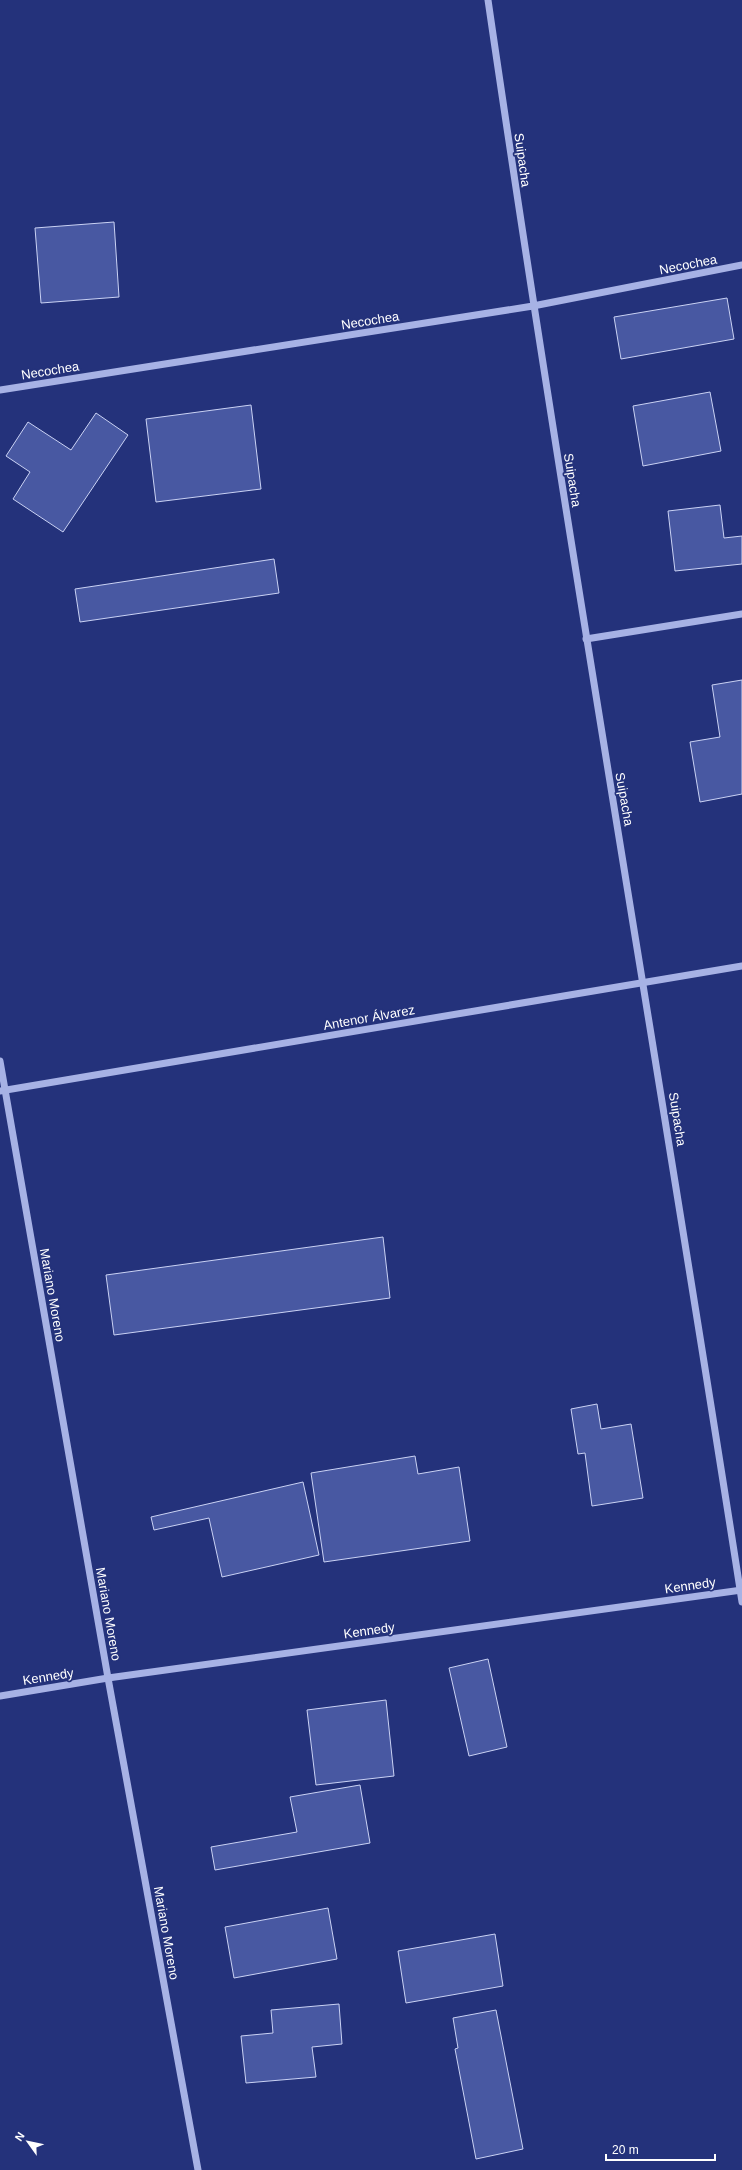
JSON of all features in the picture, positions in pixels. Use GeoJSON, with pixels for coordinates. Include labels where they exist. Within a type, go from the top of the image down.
{"type":"FeatureCollection","features":[{"type":"Feature","properties":{"kind":"street","name":"Suipacha"},"geometry":{"type":"LineString","coordinates":[[488,0],[533,306],[586,639],[644,984],[742,1602]]}},
{"type":"Feature","properties":{"kind":"street","name":"Necochea"},"geometry":{"type":"LineString","coordinates":[[0,390],[533,306],[742,265]]}},
{"type":"Feature","properties":{"kind":"street"},"geometry":{"type":"LineString","coordinates":[[586,639],[742,614]]}},
{"type":"Feature","properties":{"kind":"street","name":"Antenor Álvarez"},"geometry":{"type":"LineString","coordinates":[[2,1091],[644,984],[742,966]]}},
{"type":"Feature","properties":{"kind":"street","name":"Mariano Moreno"},"geometry":{"type":"LineString","coordinates":[[0,1061],[2,1091],[198,2170]]}},
{"type":"Feature","properties":{"kind":"street","name":"Kennedy"},"geometry":{"type":"LineString","coordinates":[[0,1696],[108,1678],[741,1590]]}},
{"type":"Feature","properties":{"kind":"building"},"geometry":{"type":"Polygon","coordinates":[[[114,222],[119,297],[41,303],[35,228],[114,222]]]}},
{"type":"Feature","properties":{"kind":"building"},"geometry":{"type":"Polygon","coordinates":[[[727,298],[734,339],[621,359],[614,317],[727,298]]]}},
{"type":"Feature","properties":{"kind":"building"},"geometry":{"type":"Polygon","coordinates":[[[710,392],[721,451],[643,466],[633,406],[710,392]]]}},
{"type":"Feature","properties":{"kind":"building"},"geometry":{"type":"Polygon","coordinates":[[[251,405],[261,489],[156,502],[146,419],[251,405]]]}},
{"type":"Feature","properties":{"kind":"building"},"geometry":{"type":"Polygon","coordinates":[[[96,413],[128,435],[63,532],[13,499],[30,472],[6,456],[28,422],[71,450],[96,413]]]}},
{"type":"Feature","properties":{"kind":"building"},"geometry":{"type":"Polygon","coordinates":[[[720,505],[724,538],[742,536],[742,564],[675,571],[668,511],[720,505]]]}},
{"type":"Feature","properties":{"kind":"building"},"geometry":{"type":"Polygon","coordinates":[[[274,559],[279,593],[80,622],[75,589],[274,559]]]}},
{"type":"Feature","properties":{"kind":"building"},"geometry":{"type":"Polygon","coordinates":[[[742,680],[742,794],[700,802],[690,742],[720,737],[712,685],[742,680]]]}},
{"type":"Feature","properties":{"kind":"building"},"geometry":{"type":"Polygon","coordinates":[[[383,1237],[390,1298],[114,1335],[106,1275],[383,1237]]]}},
{"type":"Feature","properties":{"kind":"building"},"geometry":{"type":"Polygon","coordinates":[[[597,1404],[601,1429],[631,1424],[643,1498],[592,1506],[585,1453],[578,1454],[571,1409],[597,1404]]]}},
{"type":"Feature","properties":{"kind":"building"},"geometry":{"type":"Polygon","coordinates":[[[415,1456],[418,1474],[459,1467],[470,1541],[324,1562],[311,1473],[415,1456]]]}},
{"type":"Feature","properties":{"kind":"building"},"geometry":{"type":"Polygon","coordinates":[[[303,1482],[319,1555],[222,1577],[209,1518],[154,1530],[151,1517],[303,1482]]]}},
{"type":"Feature","properties":{"kind":"building"},"geometry":{"type":"Polygon","coordinates":[[[488,1659],[507,1747],[469,1756],[449,1668],[488,1659]]]}},
{"type":"Feature","properties":{"kind":"building"},"geometry":{"type":"Polygon","coordinates":[[[386,1700],[394,1776],[316,1785],[307,1710],[386,1700]]]}},
{"type":"Feature","properties":{"kind":"building"},"geometry":{"type":"Polygon","coordinates":[[[360,1785],[370,1843],[215,1870],[211,1847],[297,1832],[290,1797],[360,1785]]]}},
{"type":"Feature","properties":{"kind":"building"},"geometry":{"type":"Polygon","coordinates":[[[328,1908],[337,1959],[234,1978],[225,1927],[328,1908]]]}},
{"type":"Feature","properties":{"kind":"building"},"geometry":{"type":"Polygon","coordinates":[[[495,1934],[503,1986],[406,2003],[398,1951],[495,1934]]]}},
{"type":"Feature","properties":{"kind":"building"},"geometry":{"type":"Polygon","coordinates":[[[339,2004],[342,2044],[312,2047],[316,2077],[246,2083],[241,2036],[273,2033],[271,2010],[339,2004]]]}},
{"type":"Feature","properties":{"kind":"building"},"geometry":{"type":"Polygon","coordinates":[[[496,2010],[523,2149],[476,2159],[455,2049],[458,2048],[453,2018],[496,2010]]]}}]}
